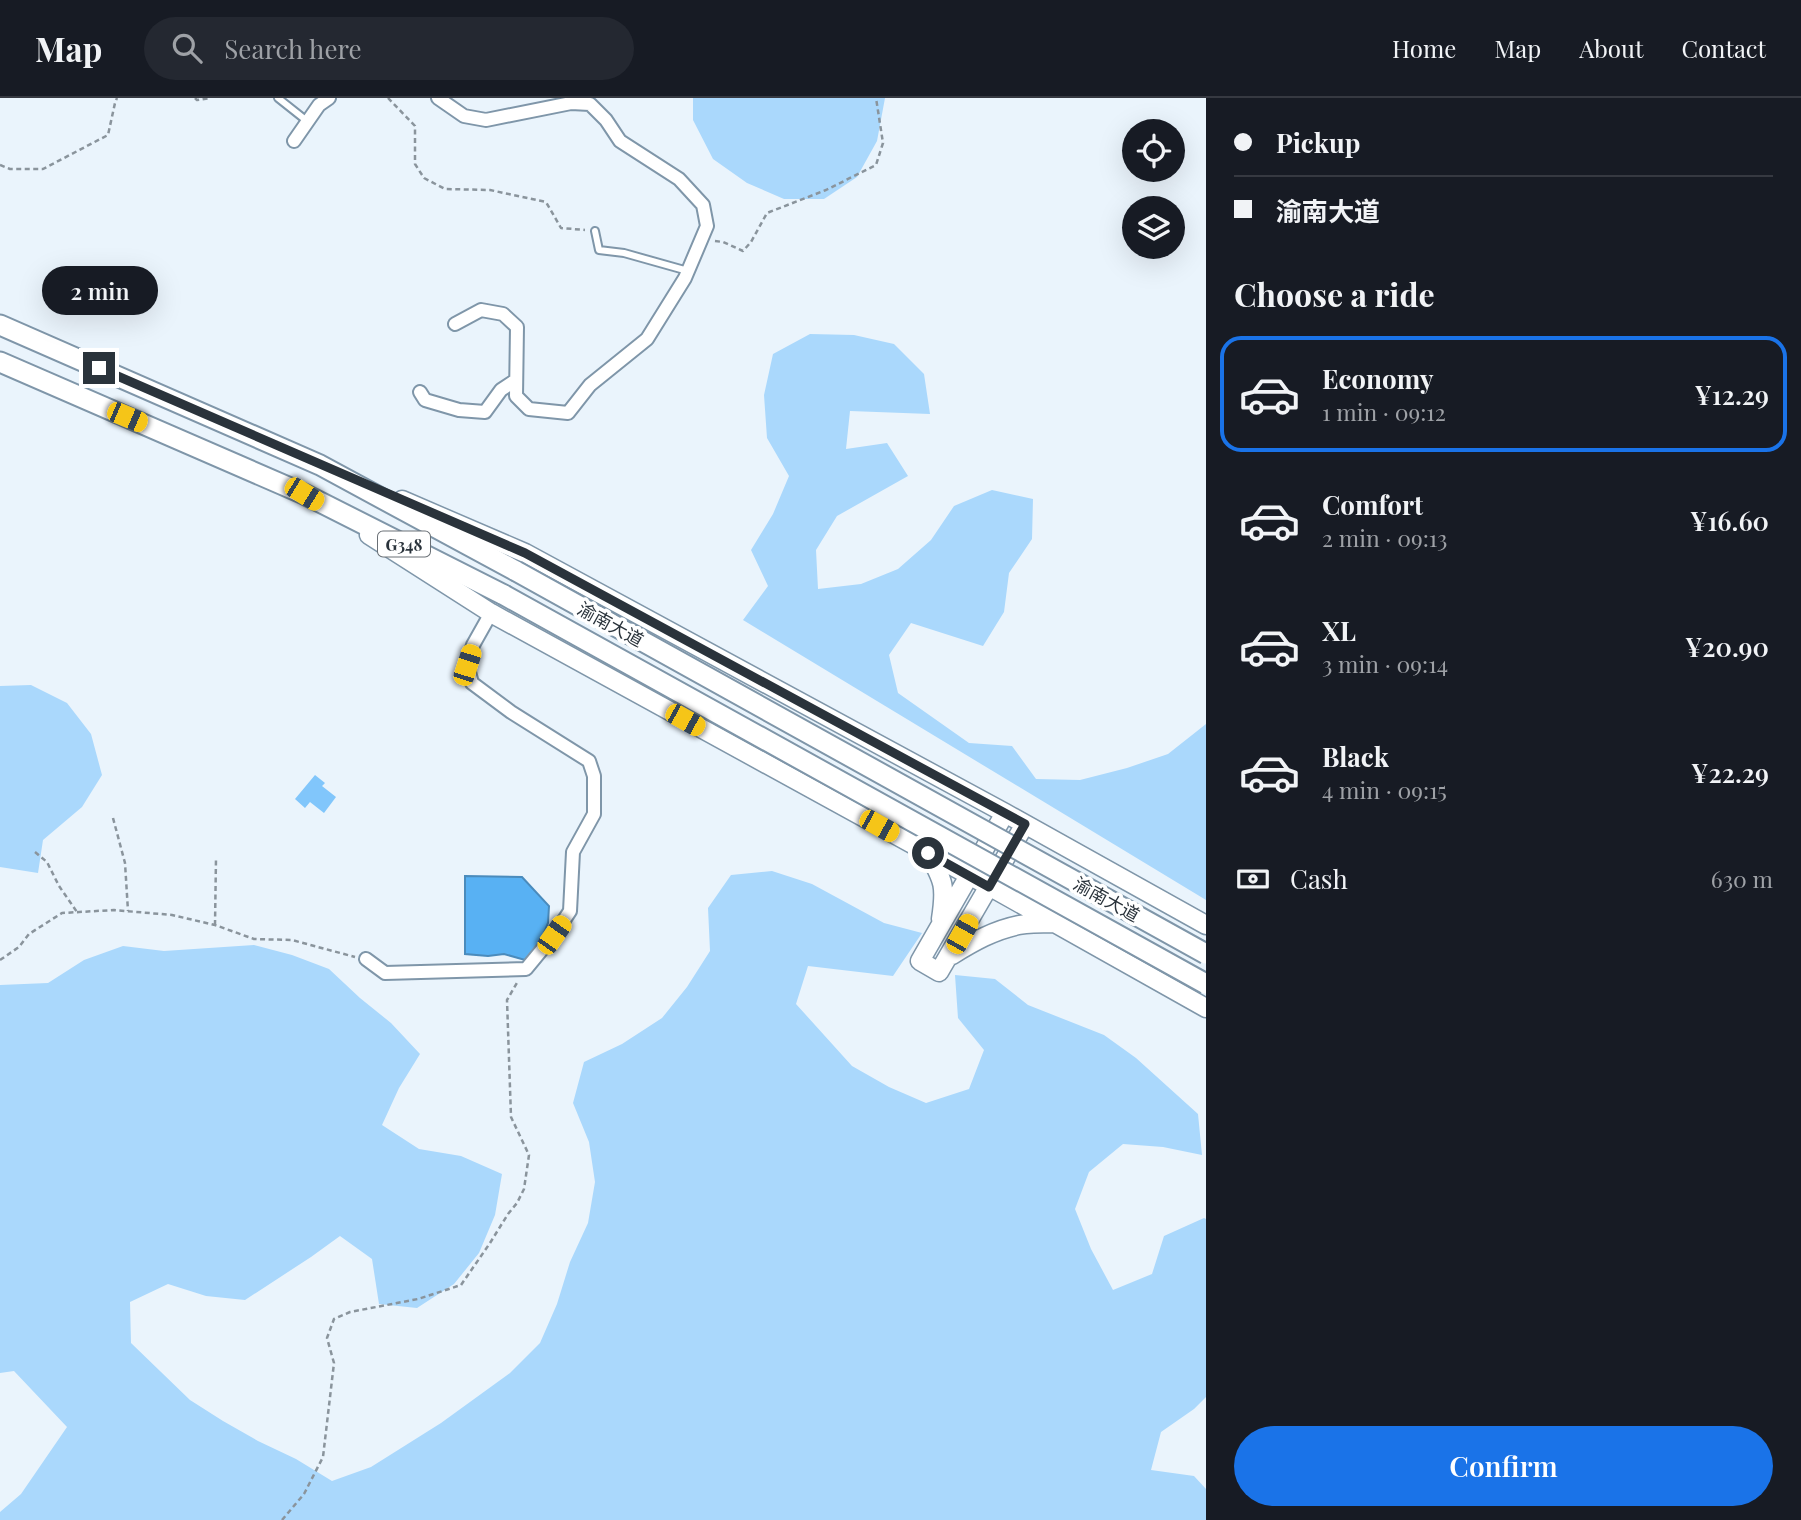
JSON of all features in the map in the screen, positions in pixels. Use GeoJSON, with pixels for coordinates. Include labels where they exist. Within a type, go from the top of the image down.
{"type":"FeatureCollection","features":[{"type":"Feature","properties":{"kind":"highway","name":"渝南大道"},"geometry":{"type":"LineString","coordinates":[[0,325],[320,466],[516,571],[1206,954]]}},
{"type":"Feature","properties":{"kind":"highway","name":"渝南大道"},"geometry":{"type":"LineString","coordinates":[[0,362],[304,494],[504,595],[1206,985]]}},
{"type":"Feature","properties":{"kind":"main road"},"geometry":{"type":"LineString","coordinates":[[320,466],[525,553],[1206,925]]}},
{"type":"Feature","properties":{"kind":"main road"},"geometry":{"type":"LineString","coordinates":[[304,494],[491,613],[1206,1008]]}},
{"type":"Feature","properties":{"kind":"main road"},"geometry":{"type":"LineString","coordinates":[[1005,813],[920,961],[939,972],[1025,824]]}},
{"type":"Feature","properties":{"kind":"main road"},"geometry":{"type":"LineString","coordinates":[[928,853],[940,875],[944,896],[940,928]]}},
{"type":"Feature","properties":{"kind":"main road"},"geometry":{"type":"LineString","coordinates":[[949,957],[975,940],[997,932],[1019,925],[1054,923]]}},
{"type":"Feature","properties":{"kind":"street"},"geometry":{"type":"LineString","coordinates":[[294,141],[319,105],[329,98]]}},
{"type":"Feature","properties":{"kind":"street"},"geometry":{"type":"LineString","coordinates":[[438,98],[464,116],[486,120],[571,103],[590,104],[606,120],[620,142],[679,179],[703,205],[707,226],[688,271],[647,339],[590,385],[568,413],[529,410],[516,396],[517,327],[503,314],[481,310],[455,324]]}},
{"type":"Feature","properties":{"kind":"street"},"geometry":{"type":"LineString","coordinates":[[420,392],[425,400],[459,410],[485,412],[501,390],[516,380]]}},
{"type":"Feature","properties":{"kind":"street"},"geometry":{"type":"LineString","coordinates":[[366,959],[385,973],[526,969],[570,911],[573,852],[594,814],[594,776],[589,761],[511,712],[472,682],[467,665],[473,645],[491,613]]}},
{"type":"Feature","properties":{"kind":"lane"},"geometry":{"type":"LineString","coordinates":[[278,98],[307,121]]}},
{"type":"Feature","properties":{"kind":"lane"},"geometry":{"type":"LineString","coordinates":[[595,231],[599,250],[624,253],[688,271]]}},
{"type":"Feature","properties":{"kind":"path"},"geometry":{"type":"LineString","coordinates":[[0,165],[10,169],[43,169],[108,135],[117,98]]}},
{"type":"Feature","properties":{"kind":"path"},"geometry":{"type":"LineString","coordinates":[[195,98],[211,98]]}},
{"type":"Feature","properties":{"kind":"path"},"geometry":{"type":"LineString","coordinates":[[388,98],[415,126],[415,164],[424,178],[445,190],[490,190],[546,202],[561,228],[595,231]]}},
{"type":"Feature","properties":{"kind":"path"},"geometry":{"type":"LineString","coordinates":[[702,239],[743,251],[767,213],[826,190],[876,165],[883,143],[876,98]]}},
{"type":"Feature","properties":{"kind":"path"},"geometry":{"type":"LineString","coordinates":[[113,818],[125,863],[128,911]]}},
{"type":"Feature","properties":{"kind":"path"},"geometry":{"type":"LineString","coordinates":[[34,852],[47,862],[77,912]]}},
{"type":"Feature","properties":{"kind":"path"},"geometry":{"type":"LineString","coordinates":[[215,925],[216,858]]}},
{"type":"Feature","properties":{"kind":"path"},"geometry":{"type":"LineString","coordinates":[[0,960],[19,947],[29,934],[62,913],[114,910],[172,915],[215,925],[254,939],[292,940],[366,959]]}},
{"type":"Feature","properties":{"kind":"path"},"geometry":{"type":"LineString","coordinates":[[282,1520],[304,1494],[323,1457],[334,1363],[327,1338],[334,1319],[350,1312],[418,1300],[461,1285],[524,1189],[529,1155],[511,1117],[507,1000],[526,969]]}},
{"type":"Feature","properties":{"kind":"shaded area"},"geometry":{"type":"Polygon","coordinates":[[[693,98],[885,98],[877,141],[857,177],[824,199],[784,199],[747,183],[713,159],[693,120],[693,98]]]}},
{"type":"Feature","properties":{"kind":"shaded area"},"geometry":{"type":"Polygon","coordinates":[[[810,334],[854,335],[894,344],[924,374],[930,414],[850,411],[846,449],[887,443],[908,476],[837,516],[816,550],[818,589],[861,584],[898,569],[931,540],[954,506],[992,490],[1033,499],[1032,539],[1009,573],[1004,612],[983,646],[911,623],[889,655],[898,693],[969,743],[1012,746],[1036,779],[1080,780],[1127,768],[1168,754],[1206,724],[1206,900],[743,620],[768,586],[751,550],[773,514],[789,476],[767,438],[764,395],[773,354],[810,334]]]}},
{"type":"Feature","properties":{"kind":"shaded area"},"geometry":{"type":"Polygon","coordinates":[[[31,685],[67,703],[91,734],[102,775],[82,807],[43,840],[38,873],[0,867],[0,686],[31,685]]]}},
{"type":"Feature","properties":{"kind":"shaded area"},"geometry":{"type":"Polygon","coordinates":[[[772,871],[812,884],[884,923],[922,933],[893,976],[808,966],[796,1004],[852,1066],[889,1087],[926,1103],[969,1089],[984,1050],[958,1018],[955,975],[995,979],[1028,1005],[1104,1035],[1136,1058],[1198,1114],[1202,1155],[1163,1147],[1123,1144],[1089,1172],[1075,1209],[1091,1249],[1113,1290],[1152,1274],[1164,1236],[1206,1219],[1206,1397],[1194,1409],[1161,1432],[1151,1470],[1194,1476],[1206,1489],[1206,1520],[0,1520],[0,1512],[21,1494],[67,1427],[14,1371],[0,1373],[0,985],[48,983],[84,960],[123,946],[164,951],[254,945],[292,955],[329,969],[391,1023],[420,1054],[399,1088],[382,1125],[419,1149],[461,1156],[502,1174],[495,1215],[479,1253],[454,1284],[417,1308],[379,1304],[372,1259],[340,1236],[245,1300],[206,1296],[168,1284],[130,1302],[131,1343],[190,1400],[332,1481],[371,1467],[441,1423],[510,1373],[540,1343],[557,1304],[570,1262],[588,1223],[595,1182],[589,1142],[573,1103],[584,1062],[622,1044],[662,1018],[687,987],[710,951],[708,908],[731,875],[772,871]]]}},
{"type":"Feature","properties":{"kind":"water"},"geometry":{"type":"Polygon","coordinates":[[[465,876],[522,877],[549,906],[548,923],[535,955],[525,960],[504,954],[465,954],[465,876]]]}},
{"type":"Feature","properties":{"kind":"building"},"geometry":{"type":"Polygon","coordinates":[[[315,775],[325,783],[322,786],[336,797],[324,813],[310,802],[305,808],[295,799],[315,775]]]}},
{"type":"Feature","properties":{"kind":"route"},"geometry":{"type":"LineString","coordinates":[[99,368],[525,553],[1025,824],[989,887],[928,853]]}}]}
